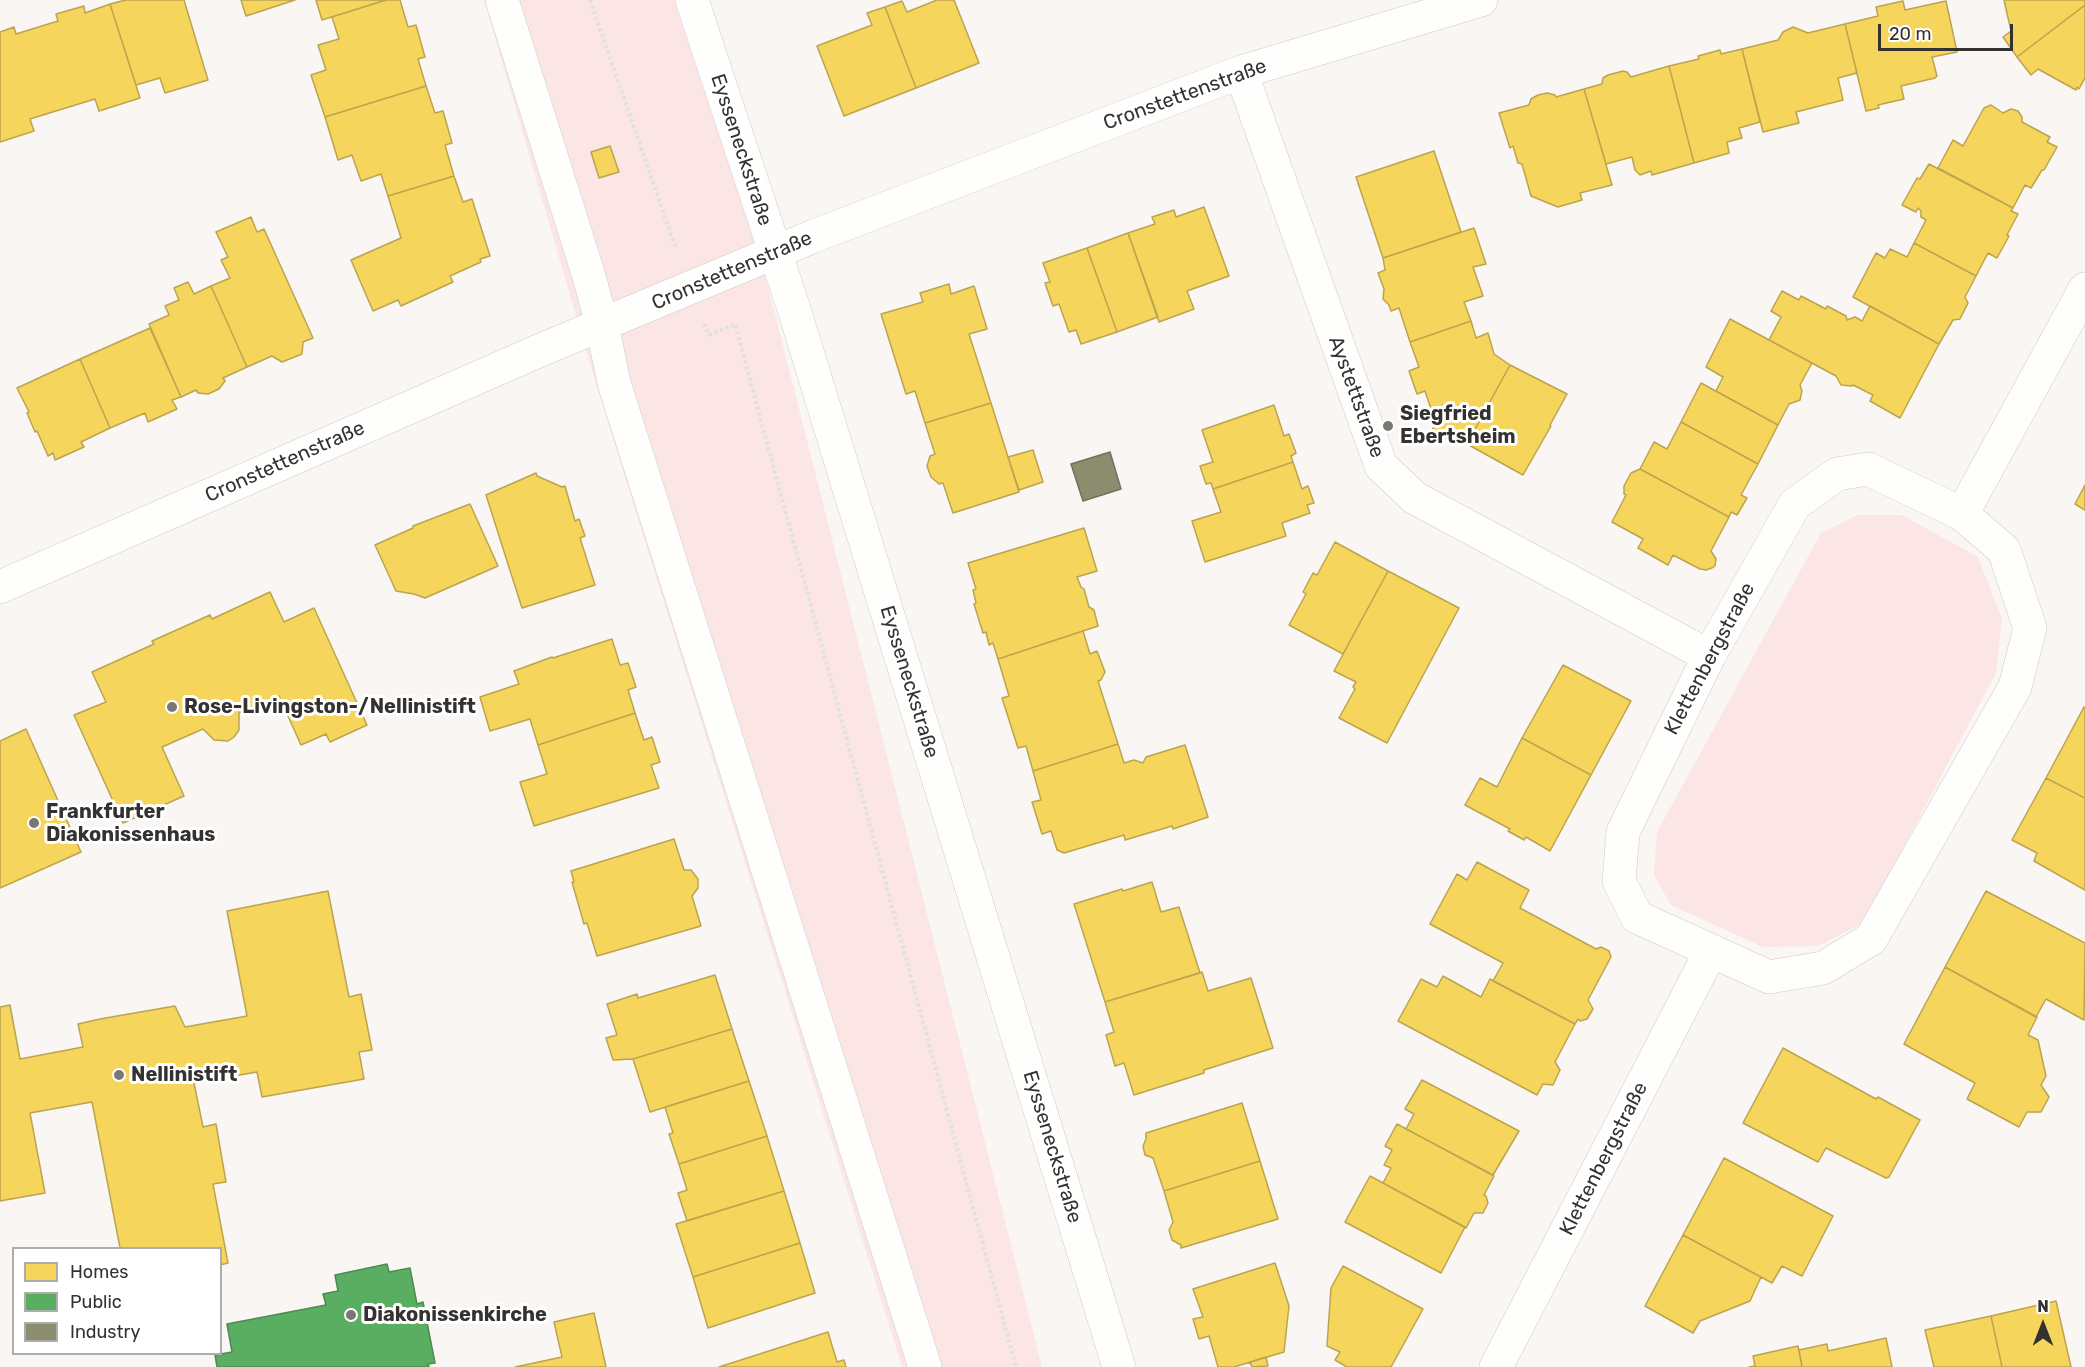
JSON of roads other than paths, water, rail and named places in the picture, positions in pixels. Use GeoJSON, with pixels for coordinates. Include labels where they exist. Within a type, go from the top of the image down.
{"type":"FeatureCollection","features":[{"type":"Feature","properties":{"kind":"street"},"geometry":{"type":"LineString","coordinates":[[502,0],[588,273],[602,324],[614,383],[925,1367]]}},
{"type":"Feature","properties":{"kind":"street","name":"Eysseneckstraße"},"geometry":{"type":"LineString","coordinates":[[692,0],[796,318],[1119,1367]]}},
{"type":"Feature","properties":{"kind":"street","name":"Cronstettenstraße"},"geometry":{"type":"LineString","coordinates":[[0,587],[602,324],[775,252],[1240,72],[1481,0]]}},
{"type":"Feature","properties":{"kind":"street","name":"Aystettstraße"},"geometry":{"type":"LineString","coordinates":[[1240,72],[1381,466],[1415,498],[1709,656]]}},
{"type":"Feature","properties":{"kind":"street"},"geometry":{"type":"LineString","coordinates":[[1962,514],[2085,289]]}},
{"type":"Feature","properties":{"kind":"street","name":"Klettenbergstraße"},"geometry":{"type":"LineString","coordinates":[[1868,469],[1962,514],[2004,550],[2030,628],[2015,687],[1871,939],[1823,968],[1769,977],[1637,917],[1618,881],[1623,831],[1709,656],[1795,504],[1837,474],[1868,469]]}},
{"type":"Feature","properties":{"kind":"street","name":"Klettenbergstraße"},"geometry":{"type":"LineString","coordinates":[[1496,1367],[1711,951]]}},
{"type":"Feature","properties":{"kind":"place","name":"Siegfried Ebertsheim"},"geometry":{"type":"Point","coordinates":[1388,426]}},
{"type":"Feature","properties":{"kind":"place","name":"Rose-Livingston-/Nellinistift"},"geometry":{"type":"Point","coordinates":[172,707]}},
{"type":"Feature","properties":{"kind":"place","name":"Frankfurter Diakonissenhaus"},"geometry":{"type":"Point","coordinates":[34,823]}},
{"type":"Feature","properties":{"kind":"place","name":"Nellinistift"},"geometry":{"type":"Point","coordinates":[119,1075]}},
{"type":"Feature","properties":{"kind":"place","name":"Diakonissenkirche"},"geometry":{"type":"Point","coordinates":[351,1315]}}]}
